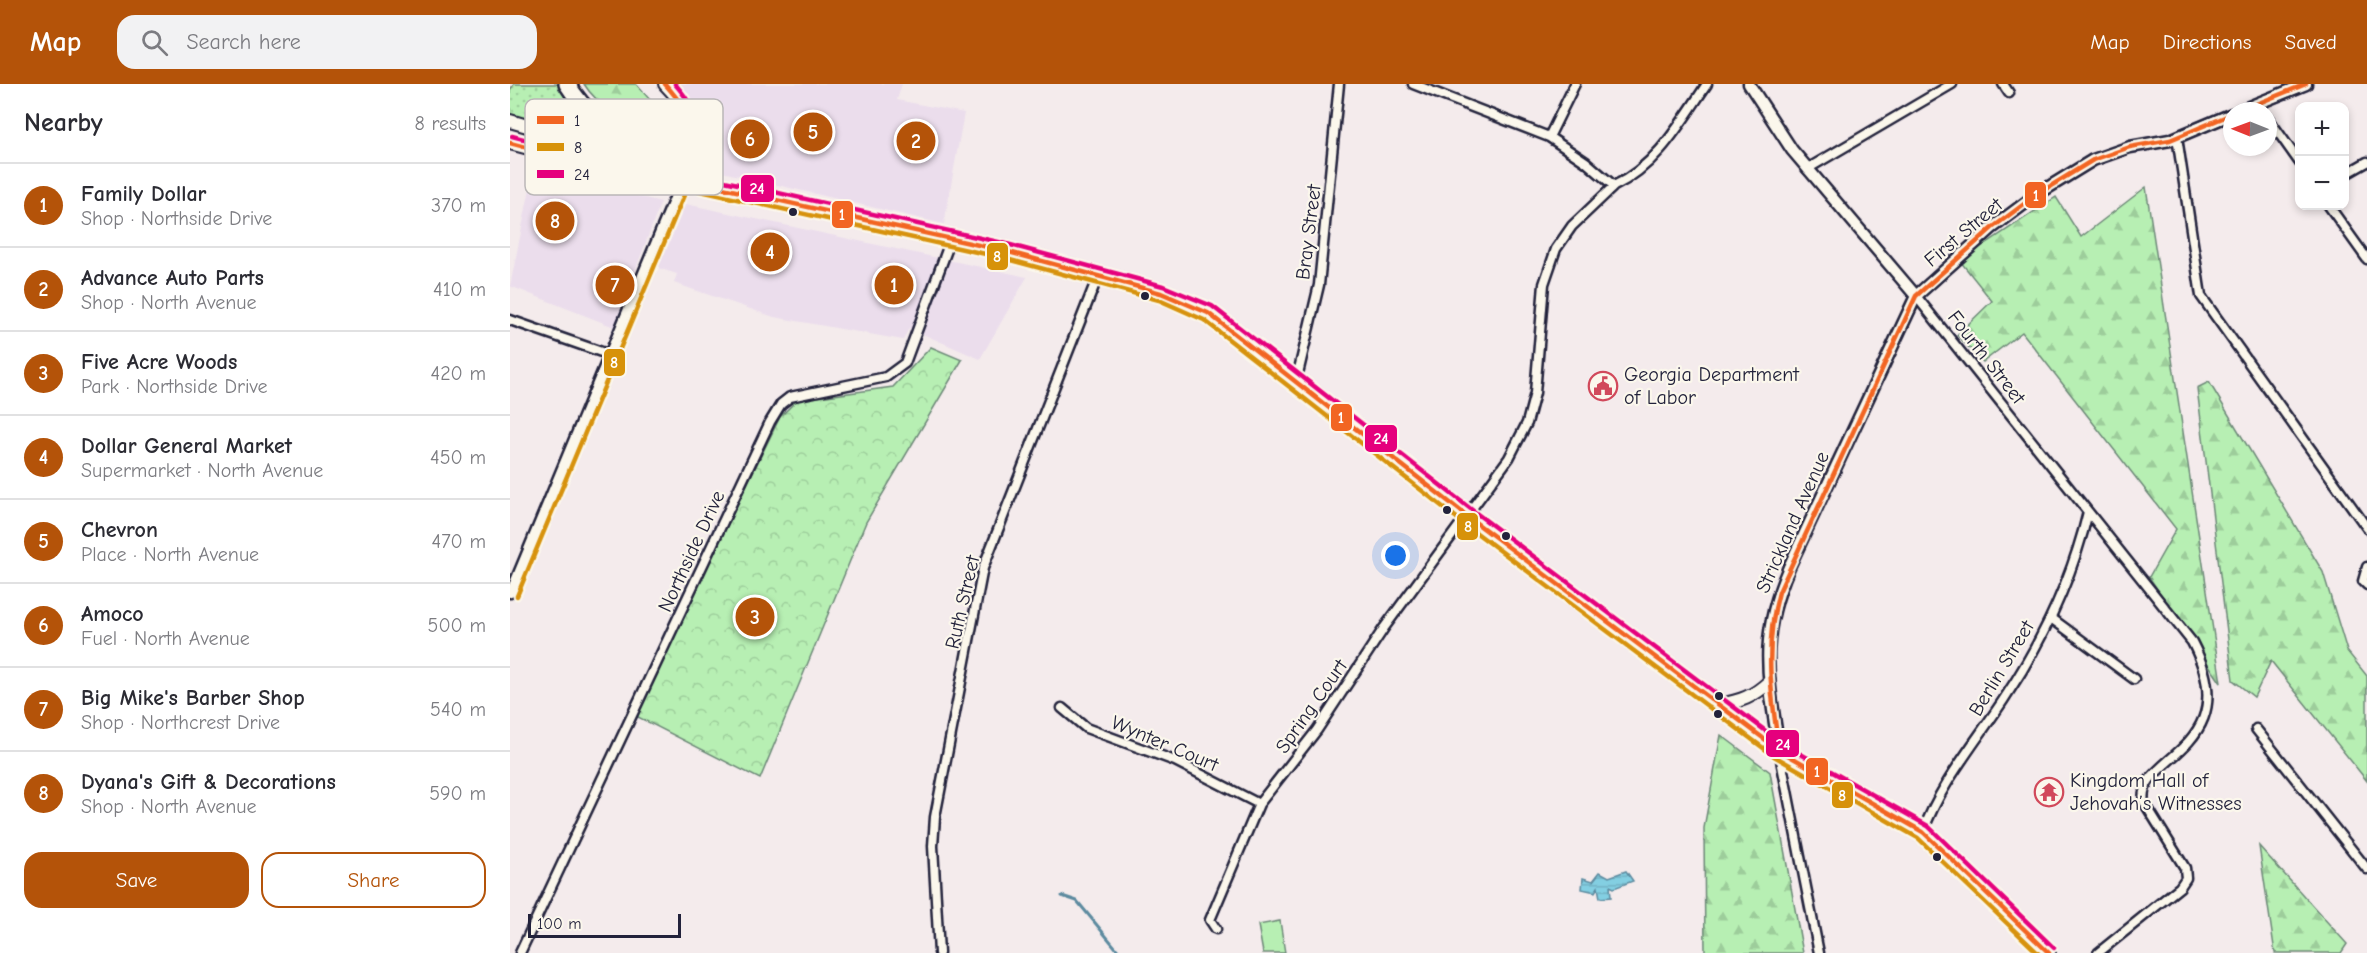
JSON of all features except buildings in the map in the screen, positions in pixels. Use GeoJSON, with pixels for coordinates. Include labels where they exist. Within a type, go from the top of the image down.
{"type":"FeatureCollection","features":[{"type":"Feature","properties":{"kind":"highway"},"geometry":{"type":"LineString","coordinates":[[567,84],[576,99]]}},
{"type":"Feature","properties":{"kind":"main road"},"geometry":{"type":"LineString","coordinates":[[665,84],[679,99]]}},
{"type":"Feature","properties":{"kind":"main road"},"geometry":{"type":"LineString","coordinates":[[510,121],[525,125]]}},
{"type":"Feature","properties":{"kind":"main road"},"geometry":{"type":"LineString","coordinates":[[510,143],[525,147]]}},
{"type":"Feature","properties":{"kind":"main road"},"geometry":{"type":"LineString","coordinates":[[723,188],[951,238],[1161,293],[1208,313],[1467,516],[1779,750],[1923,832],[2049,953]]}},
{"type":"Feature","properties":{"kind":"main road"},"geometry":{"type":"LineString","coordinates":[[1719,705],[1741,701],[1755,695],[1769,682]]}},
{"type":"Feature","properties":{"kind":"street","name":"Bray Street"},"geometry":{"type":"LineString","coordinates":[[1296,382],[1319,285],[1339,84]]}},
{"type":"Feature","properties":{"kind":"street"},"geometry":{"type":"LineString","coordinates":[[1413,84],[1549,137],[1586,162],[1614,186],[1634,177],[1660,151],[1707,84]]}},
{"type":"Feature","properties":{"kind":"street"},"geometry":{"type":"LineString","coordinates":[[1549,137],[1575,84]]}},
{"type":"Feature","properties":{"kind":"street","name":"Fourth Street"},"geometry":{"type":"LineString","coordinates":[[1749,84],[1807,170],[1916,296],[2088,512],[2197,652],[2205,666],[2207,689],[2202,725],[2187,745],[2150,777],[2142,794],[2144,802],[2185,868],[2186,878],[2180,887],[2098,953]]}},
{"type":"Feature","properties":{"kind":"street"},"geometry":{"type":"LineString","coordinates":[[1807,170],[1952,84]]}},
{"type":"Feature","properties":{"kind":"street"},"geometry":{"type":"LineString","coordinates":[[2003,84],[2009,93]]}},
{"type":"Feature","properties":{"kind":"street"},"geometry":{"type":"LineString","coordinates":[[2270,102],[2306,84]]}},
{"type":"Feature","properties":{"kind":"street","name":"First Street"},"geometry":{"type":"LineString","coordinates":[[1916,296],[1984,234],[2036,195],[2093,160],[2130,147],[2173,139],[2223,118]]}},
{"type":"Feature","properties":{"kind":"street"},"geometry":{"type":"LineString","coordinates":[[2277,131],[2295,156]]}},
{"type":"Feature","properties":{"kind":"street"},"geometry":{"type":"LineString","coordinates":[[2173,139],[2201,296],[2367,528]]}},
{"type":"Feature","properties":{"kind":"street"},"geometry":{"type":"LineString","coordinates":[[2349,172],[2367,162]]}},
{"type":"Feature","properties":{"kind":"street","name":"Spring Court"},"geometry":{"type":"LineString","coordinates":[[1216,929],[1210,920],[1259,804],[1317,730],[1384,628],[1509,459],[1527,423],[1535,393],[1544,284],[1556,249],[1572,226],[1614,186]]}},
{"type":"Feature","properties":{"kind":"street"},"geometry":{"type":"LineString","coordinates":[[510,593],[675,195]]}},
{"type":"Feature","properties":{"kind":"street"},"geometry":{"type":"LineString","coordinates":[[2332,210],[2367,259]]}},
{"type":"Feature","properties":{"kind":"street","name":"Northside Drive"},"geometry":{"type":"LineString","coordinates":[[520,953],[770,422],[781,404],[790,398],[886,377],[905,363],[951,238]]}},
{"type":"Feature","properties":{"kind":"street","name":"Ruth Street"},"geometry":{"type":"LineString","coordinates":[[939,953],[933,846],[935,817],[983,568],[1098,276]]}},
{"type":"Feature","properties":{"kind":"street","name":"Strickland Avenue"},"geometry":{"type":"LineString","coordinates":[[1819,953],[1779,750],[1769,682],[1767,643],[1778,592],[1916,296]]}},
{"type":"Feature","properties":{"kind":"street"},"geometry":{"type":"LineString","coordinates":[[510,320],[610,355]]}},
{"type":"Feature","properties":{"kind":"street","name":"Berlin Street"},"geometry":{"type":"LineString","coordinates":[[1923,832],[1929,813],[2006,697],[2051,618],[2077,558],[2088,512]]}},
{"type":"Feature","properties":{"kind":"street"},"geometry":{"type":"LineString","coordinates":[[2367,567],[2363,581],[2367,585]]}},
{"type":"Feature","properties":{"kind":"street"},"geometry":{"type":"LineString","coordinates":[[2051,618],[2134,679]]}},
{"type":"Feature","properties":{"kind":"street","name":"Wynter Court"},"geometry":{"type":"LineString","coordinates":[[1062,708],[1086,728],[1174,761],[1259,804]]}},
{"type":"Feature","properties":{"kind":"street"},"geometry":{"type":"LineString","coordinates":[[2256,729],[2367,869]]}},
{"type":"Feature","properties":{"kind":"shaded area"},"geometry":{"type":"Polygon","coordinates":[[[678,84],[902,84],[897,100],[964,113],[944,224],[723,172],[723,99],[689,99],[678,84]]]}},
{"type":"Feature","properties":{"kind":"shaded area"},"geometry":{"type":"Polygon","coordinates":[[[529,195],[634,195],[661,202],[614,327],[510,286],[529,195]]]}},
{"type":"Feature","properties":{"kind":"shaded area"},"geometry":{"type":"Polygon","coordinates":[[[686,204],[1027,277],[980,359],[909,328],[903,340],[774,317],[674,283],[677,274],[658,268],[686,204]]]}},
{"type":"Feature","properties":{"kind":"green space"},"geometry":{"type":"Polygon","coordinates":[[[514,84],[558,84],[568,99],[525,99],[525,121],[510,116],[510,90],[514,84]]]}},
{"type":"Feature","properties":{"kind":"green space"},"geometry":{"type":"Polygon","coordinates":[[[584,84],[636,84],[649,99],[597,99],[584,84]]]}},
{"type":"Feature","properties":{"kind":"green space"},"geometry":{"type":"Polygon","coordinates":[[[2146,187],[2221,683],[2149,577],[2176,529],[2022,332],[1983,362],[1957,335],[1992,301],[1960,261],[2056,197],[2081,237],[2146,187]]]}},
{"type":"Feature","properties":{"kind":"green space"},"geometry":{"type":"Polygon","coordinates":[[[931,347],[962,360],[866,522],[760,779],[634,715],[780,417],[797,400],[893,387],[931,347]]]}},
{"type":"Feature","properties":{"kind":"green space"},"geometry":{"type":"Polygon","coordinates":[[[2209,382],[2323,572],[2347,651],[2367,676],[2367,781],[2271,661],[2254,697],[2233,680],[2197,388],[2209,382]]]}},
{"type":"Feature","properties":{"kind":"green space"},"geometry":{"type":"Polygon","coordinates":[[[1721,735],[1770,772],[1803,953],[1705,953],[1704,828],[1721,735]]]}},
{"type":"Feature","properties":{"kind":"green space"},"geometry":{"type":"Polygon","coordinates":[[[2259,846],[2347,944],[2341,953],[2275,953],[2259,846]]]}},
{"type":"Feature","properties":{"kind":"green space"},"geometry":{"type":"Polygon","coordinates":[[[1280,921],[1285,953],[1263,953],[1258,925],[1280,921]]]}},
{"type":"Feature","properties":{"kind":"water"},"geometry":{"type":"Polygon","coordinates":[[[1626,871],[1633,881],[1614,888],[1610,886],[1611,897],[1600,898],[1598,887],[1595,892],[1582,889],[1583,878],[1593,881],[1600,872],[1609,877],[1626,871]]]}},
{"type":"Feature","properties":{"kind":"waterway"},"geometry":{"type":"LineString","coordinates":[[1062,896],[1077,901],[1120,953]]}},
{"type":"Feature","properties":{"kind":"transit line","name":"1"},"geometry":{"type":"LineString","coordinates":[[665,84],[677,99]]}},
{"type":"Feature","properties":{"kind":"transit line","name":"24"},"geometry":{"type":"LineString","coordinates":[[675,84],[687,99]]}},
{"type":"Feature","properties":{"kind":"transit line","name":"1"},"geometry":{"type":"LineString","coordinates":[[2261,102],[2306,84]]}},
{"type":"Feature","properties":{"kind":"transit line","name":"1"},"geometry":{"type":"LineString","coordinates":[[1779,750],[1770,671],[1774,612],[1779,592],[1916,296],[1992,228],[2036,195],[2093,160],[2130,147],[2170,140],[2223,118]]}},
{"type":"Feature","properties":{"kind":"transit line","name":"24"},"geometry":{"type":"LineString","coordinates":[[512,136],[525,139]]}},
{"type":"Feature","properties":{"kind":"transit line","name":"1"},"geometry":{"type":"LineString","coordinates":[[510,143],[525,147]]}},
{"type":"Feature","properties":{"kind":"transit line","name":"24"},"geometry":{"type":"LineString","coordinates":[[723,181],[1003,243],[1163,286],[1212,306],[1472,510],[1783,744],[1928,826],[2054,948]]}},
{"type":"Feature","properties":{"kind":"transit line","name":"1"},"geometry":{"type":"LineString","coordinates":[[723,188],[1001,250],[1161,293],[1208,313],[1467,516],[1779,750],[1923,832],[2049,953]]}},
{"type":"Feature","properties":{"kind":"transit line","name":"8"},"geometry":{"type":"LineString","coordinates":[[517,596],[684,195]]}},
{"type":"Feature","properties":{"kind":"transit line","name":"8"},"geometry":{"type":"LineString","coordinates":[[719,195],[999,257],[1159,300],[1204,320],[1462,522],[1774,756],[1918,838],[2038,953]]}},
{"type":"Feature","properties":{"kind":"place","name":"Chevron"},"geometry":{"type":"Point","coordinates":[813,132]}},
{"type":"Feature","properties":{"kind":"place","name":"Amoco"},"geometry":{"type":"Point","coordinates":[750,139]}},
{"type":"Feature","properties":{"kind":"place","name":"Advance Auto Parts"},"geometry":{"type":"Point","coordinates":[916,141]}},
{"type":"Feature","properties":{"kind":"place","name":"Dyana's Gift & Decorations"},"geometry":{"type":"Point","coordinates":[555,221]}},
{"type":"Feature","properties":{"kind":"place","name":"Dollar General Market"},"geometry":{"type":"Point","coordinates":[770,252]}},
{"type":"Feature","properties":{"kind":"place","name":"Big Mike's Barber Shop"},"geometry":{"type":"Point","coordinates":[615,285]}},
{"type":"Feature","properties":{"kind":"place","name":"Family Dollar"},"geometry":{"type":"Point","coordinates":[894,285]}},
{"type":"Feature","properties":{"kind":"place","name":"Georgia Department of Labor"},"geometry":{"type":"Point","coordinates":[1603,386]}},
{"type":"Feature","properties":{"kind":"place","name":"Five Acre Woods"},"geometry":{"type":"Point","coordinates":[755,617]}},
{"type":"Feature","properties":{"kind":"place","name":"Kingdom Hall of Jehovah’s Witnesses"},"geometry":{"type":"Point","coordinates":[2049,792]}}]}
